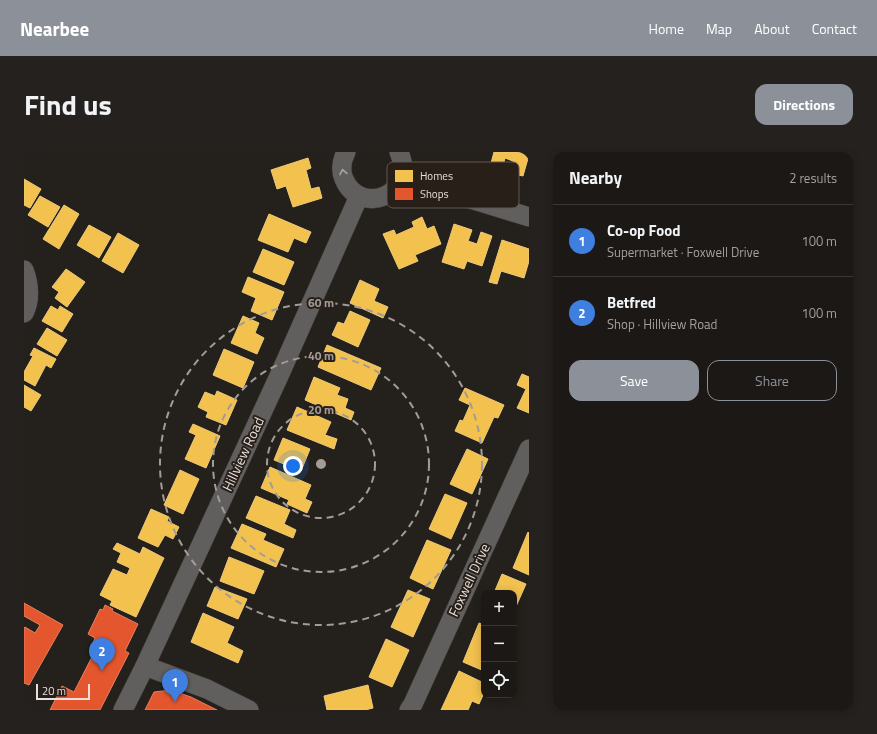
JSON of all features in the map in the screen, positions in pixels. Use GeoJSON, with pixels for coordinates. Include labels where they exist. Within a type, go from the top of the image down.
{"type":"FeatureCollection","features":[{"type":"Feature","properties":{"kind":"street"},"geometry":{"type":"LineString","coordinates":[[346,152],[343,157],[343,176],[346,184],[352,191],[359,196],[367,198],[376,198],[387,195]]}},
{"type":"Feature","properties":{"kind":"street"},"geometry":{"type":"LineString","coordinates":[[399,152],[403,162]]}},
{"type":"Feature","properties":{"kind":"street","name":"Hillview Road"},"geometry":{"type":"LineString","coordinates":[[122,710],[145,666],[279,376],[359,196]]}},
{"type":"Feature","properties":{"kind":"street"},"geometry":{"type":"LineString","coordinates":[[500,208],[529,217]]}},
{"type":"Feature","properties":{"kind":"street"},"geometry":{"type":"LineString","coordinates":[[24,270],[27,278],[29,299],[24,313]]}},
{"type":"Feature","properties":{"kind":"street","name":"Foxwell Drive"},"geometry":{"type":"LineString","coordinates":[[408,710],[413,704],[525,443]]}},
{"type":"Feature","properties":{"kind":"street"},"geometry":{"type":"LineString","coordinates":[[145,666],[207,690],[249,710]]}},
{"type":"Feature","properties":{"kind":"building: Homes"},"geometry":{"type":"Polygon","coordinates":[[[494,152],[529,152],[523,176],[519,175],[519,162],[513,162],[505,158],[504,162],[491,162],[494,152]]]}},
{"type":"Feature","properties":{"kind":"building: Homes"},"geometry":{"type":"Polygon","coordinates":[[[308,158],[311,168],[306,170],[311,189],[319,187],[322,198],[293,207],[286,186],[277,189],[271,170],[308,158]]]}},
{"type":"Feature","properties":{"kind":"building: Homes"},"geometry":{"type":"Polygon","coordinates":[[[24,179],[41,189],[30,208],[24,205],[24,179]]]}},
{"type":"Feature","properties":{"kind":"building: Homes"},"geometry":{"type":"Polygon","coordinates":[[[40,196],[60,207],[48,227],[28,215],[40,196]]]}},
{"type":"Feature","properties":{"kind":"building: Homes"},"geometry":{"type":"Polygon","coordinates":[[[64,205],[79,214],[59,249],[43,239],[64,205]]]}},
{"type":"Feature","properties":{"kind":"building: Homes"},"geometry":{"type":"Polygon","coordinates":[[[269,214],[311,232],[306,243],[294,238],[288,252],[258,240],[269,214]]]}},
{"type":"Feature","properties":{"kind":"building: Homes"},"geometry":{"type":"Polygon","coordinates":[[[422,217],[427,229],[434,226],[441,244],[415,255],[418,261],[399,269],[383,234],[394,230],[396,235],[414,227],[412,222],[422,217]]]}},
{"type":"Feature","properties":{"kind":"building: Homes"},"geometry":{"type":"Polygon","coordinates":[[[454,224],[472,230],[468,241],[477,244],[481,232],[492,236],[482,266],[467,261],[464,269],[442,262],[454,224]]]}},
{"type":"Feature","properties":{"kind":"building: Homes"},"geometry":{"type":"Polygon","coordinates":[[[89,225],[111,237],[99,258],[77,245],[89,225]]]}},
{"type":"Feature","properties":{"kind":"building: Homes"},"geometry":{"type":"Polygon","coordinates":[[[118,233],[139,245],[123,273],[102,261],[118,233]]]}},
{"type":"Feature","properties":{"kind":"building: Homes"},"geometry":{"type":"Polygon","coordinates":[[[502,240],[529,249],[529,261],[524,278],[501,271],[497,284],[489,282],[502,240]]]}},
{"type":"Feature","properties":{"kind":"building: Homes"},"geometry":{"type":"Polygon","coordinates":[[[263,249],[294,262],[284,285],[253,272],[263,249]]]}},
{"type":"Feature","properties":{"kind":"building: Homes"},"geometry":{"type":"Polygon","coordinates":[[[66,269],[85,282],[67,307],[55,298],[59,292],[52,287],[66,269]]]}},
{"type":"Feature","properties":{"kind":"building: Homes"},"geometry":{"type":"Polygon","coordinates":[[[248,277],[284,292],[272,320],[251,311],[256,298],[242,292],[248,277]]]}},
{"type":"Feature","properties":{"kind":"building: Homes"},"geometry":{"type":"Polygon","coordinates":[[[360,280],[379,289],[374,301],[388,307],[383,318],[350,303],[360,280]]]}},
{"type":"Feature","properties":{"kind":"building: Homes"},"geometry":{"type":"Polygon","coordinates":[[[51,306],[58,310],[60,306],[73,314],[62,332],[42,321],[51,306]]]}},
{"type":"Feature","properties":{"kind":"building: Homes"},"geometry":{"type":"Polygon","coordinates":[[[350,311],[370,320],[358,347],[332,335],[338,322],[344,324],[350,311]]]}},
{"type":"Feature","properties":{"kind":"building: Homes"},"geometry":{"type":"Polygon","coordinates":[[[243,316],[259,323],[255,333],[264,338],[257,354],[231,343],[243,316]]]}},
{"type":"Feature","properties":{"kind":"building: Homes"},"geometry":{"type":"Polygon","coordinates":[[[47,328],[67,340],[57,356],[37,344],[47,328]]]}},
{"type":"Feature","properties":{"kind":"building: Homes"},"geometry":{"type":"Polygon","coordinates":[[[327,345],[381,368],[371,390],[318,367],[327,345]]]}},
{"type":"Feature","properties":{"kind":"building: Homes"},"geometry":{"type":"Polygon","coordinates":[[[34,348],[56,359],[51,368],[46,365],[35,386],[24,380],[24,372],[33,356],[30,355],[34,348]]]}},
{"type":"Feature","properties":{"kind":"building: Homes"},"geometry":{"type":"Polygon","coordinates":[[[224,349],[254,362],[243,388],[213,375],[224,349]]]}},
{"type":"Feature","properties":{"kind":"building: Homes"},"geometry":{"type":"Polygon","coordinates":[[[522,374],[529,377],[529,413],[517,408],[526,389],[517,385],[522,374]]]}},
{"type":"Feature","properties":{"kind":"building: Homes"},"geometry":{"type":"Polygon","coordinates":[[[314,377],[340,388],[337,395],[348,399],[345,408],[354,412],[351,420],[305,400],[314,377]]]}},
{"type":"Feature","properties":{"kind":"building: Homes"},"geometry":{"type":"Polygon","coordinates":[[[24,385],[41,395],[31,411],[24,407],[24,385]]]}},
{"type":"Feature","properties":{"kind":"building: Homes"},"geometry":{"type":"Polygon","coordinates":[[[465,388],[504,405],[498,418],[494,417],[482,443],[455,431],[460,420],[463,421],[470,405],[459,400],[465,388]]]}},
{"type":"Feature","properties":{"kind":"building: Homes"},"geometry":{"type":"Polygon","coordinates":[[[217,391],[237,400],[226,425],[206,417],[208,412],[198,407],[205,392],[215,396],[217,391]]]}},
{"type":"Feature","properties":{"kind":"building: Homes"},"geometry":{"type":"Polygon","coordinates":[[[297,407],[331,422],[325,435],[337,439],[334,449],[287,430],[297,407]]]}},
{"type":"Feature","properties":{"kind":"building: Homes"},"geometry":{"type":"Polygon","coordinates":[[[193,424],[220,436],[206,468],[185,459],[196,435],[189,432],[193,424]]]}},
{"type":"Feature","properties":{"kind":"building: Homes"},"geometry":{"type":"Polygon","coordinates":[[[283,438],[310,449],[301,471],[274,460],[283,438]]]}},
{"type":"Feature","properties":{"kind":"building: Homes"},"geometry":{"type":"Polygon","coordinates":[[[467,449],[488,459],[472,494],[450,484],[467,449]]]}},
{"type":"Feature","properties":{"kind":"building: Homes"},"geometry":{"type":"Polygon","coordinates":[[[270,467],[311,485],[305,499],[312,502],[307,513],[287,504],[289,500],[261,488],[270,467]]]}},
{"type":"Feature","properties":{"kind":"building: Homes"},"geometry":{"type":"Polygon","coordinates":[[[180,470],[199,479],[183,514],[164,505],[180,470]]]}},
{"type":"Feature","properties":{"kind":"building: Homes"},"geometry":{"type":"Polygon","coordinates":[[[445,494],[467,503],[451,539],[429,529],[445,494]]]}},
{"type":"Feature","properties":{"kind":"building: Homes"},"geometry":{"type":"Polygon","coordinates":[[[256,496],[290,510],[284,524],[296,530],[293,538],[246,518],[256,496]]]}},
{"type":"Feature","properties":{"kind":"building: Homes"},"geometry":{"type":"Polygon","coordinates":[[[151,509],[169,517],[167,521],[179,527],[173,539],[165,535],[158,547],[138,538],[151,509]]]}},
{"type":"Feature","properties":{"kind":"building: Homes"},"geometry":{"type":"Polygon","coordinates":[[[242,524],[266,534],[263,540],[284,549],[276,567],[231,548],[242,524]]]}},
{"type":"Feature","properties":{"kind":"building: Homes"},"geometry":{"type":"Polygon","coordinates":[[[528,532],[529,533],[529,575],[513,568],[528,532]]]}},
{"type":"Feature","properties":{"kind":"building: Homes"},"geometry":{"type":"Polygon","coordinates":[[[427,540],[451,550],[433,589],[410,578],[427,540]]]}},
{"type":"Feature","properties":{"kind":"building: Homes"},"geometry":{"type":"Polygon","coordinates":[[[117,543],[140,554],[143,547],[164,558],[136,617],[110,605],[112,601],[100,595],[113,569],[127,575],[130,568],[117,562],[121,553],[113,549],[117,543]]]}},
{"type":"Feature","properties":{"kind":"building: Homes"},"geometry":{"type":"Polygon","coordinates":[[[229,557],[264,571],[254,594],[220,581],[229,557]]]}},
{"type":"Feature","properties":{"kind":"building: Homes"},"geometry":{"type":"Polygon","coordinates":[[[502,574],[526,584],[517,604],[517,590],[495,590],[502,574]]]}},
{"type":"Feature","properties":{"kind":"building: Homes"},"geometry":{"type":"Polygon","coordinates":[[[215,587],[247,599],[238,619],[207,606],[215,587]]]}},
{"type":"Feature","properties":{"kind":"building: Homes"},"geometry":{"type":"Polygon","coordinates":[[[408,590],[430,599],[413,637],[391,627],[408,590]]]}},
{"type":"Feature","properties":{"kind":"building: Homes"},"geometry":{"type":"Polygon","coordinates":[[[203,613],[234,627],[227,643],[243,651],[238,663],[191,642],[203,613]]]}},
{"type":"Feature","properties":{"kind":"building: Homes"},"geometry":{"type":"Polygon","coordinates":[[[479,623],[481,624],[481,670],[463,662],[479,623]]]}},
{"type":"Feature","properties":{"kind":"building: Homes"},"geometry":{"type":"Polygon","coordinates":[[[386,639],[409,650],[392,687],[369,677],[386,639]]]}},
{"type":"Feature","properties":{"kind":"building: Homes"},"geometry":{"type":"Polygon","coordinates":[[[459,671],[481,682],[482,698],[479,704],[472,701],[468,710],[441,710],[459,671]]]}},
{"type":"Feature","properties":{"kind":"building: Homes"},"geometry":{"type":"Polygon","coordinates":[[[368,685],[373,708],[365,710],[327,710],[324,696],[368,685]]]}},
{"type":"Feature","properties":{"kind":"building: Shops"},"geometry":{"type":"Polygon","coordinates":[[[24,603],[63,625],[29,685],[24,683],[24,628],[25,627],[35,633],[40,625],[24,616],[24,603]]]}},
{"type":"Feature","properties":{"kind":"building: Shops"},"geometry":{"type":"Polygon","coordinates":[[[105,605],[113,609],[112,611],[138,624],[125,651],[129,653],[100,710],[50,710],[62,686],[74,692],[96,649],[92,646],[95,638],[88,634],[100,609],[103,610],[105,605]]]}},
{"type":"Feature","properties":{"kind":"building: Shops"},"geometry":{"type":"Polygon","coordinates":[[[171,690],[191,697],[217,710],[145,710],[154,692],[171,690]]]}},
{"type":"Feature","properties":{"kind":"place","name":"Betfred"},"geometry":{"type":"Point","coordinates":[102,671]}},
{"type":"Feature","properties":{"kind":"place","name":"Co-op Food"},"geometry":{"type":"Point","coordinates":[175,702]}}]}
